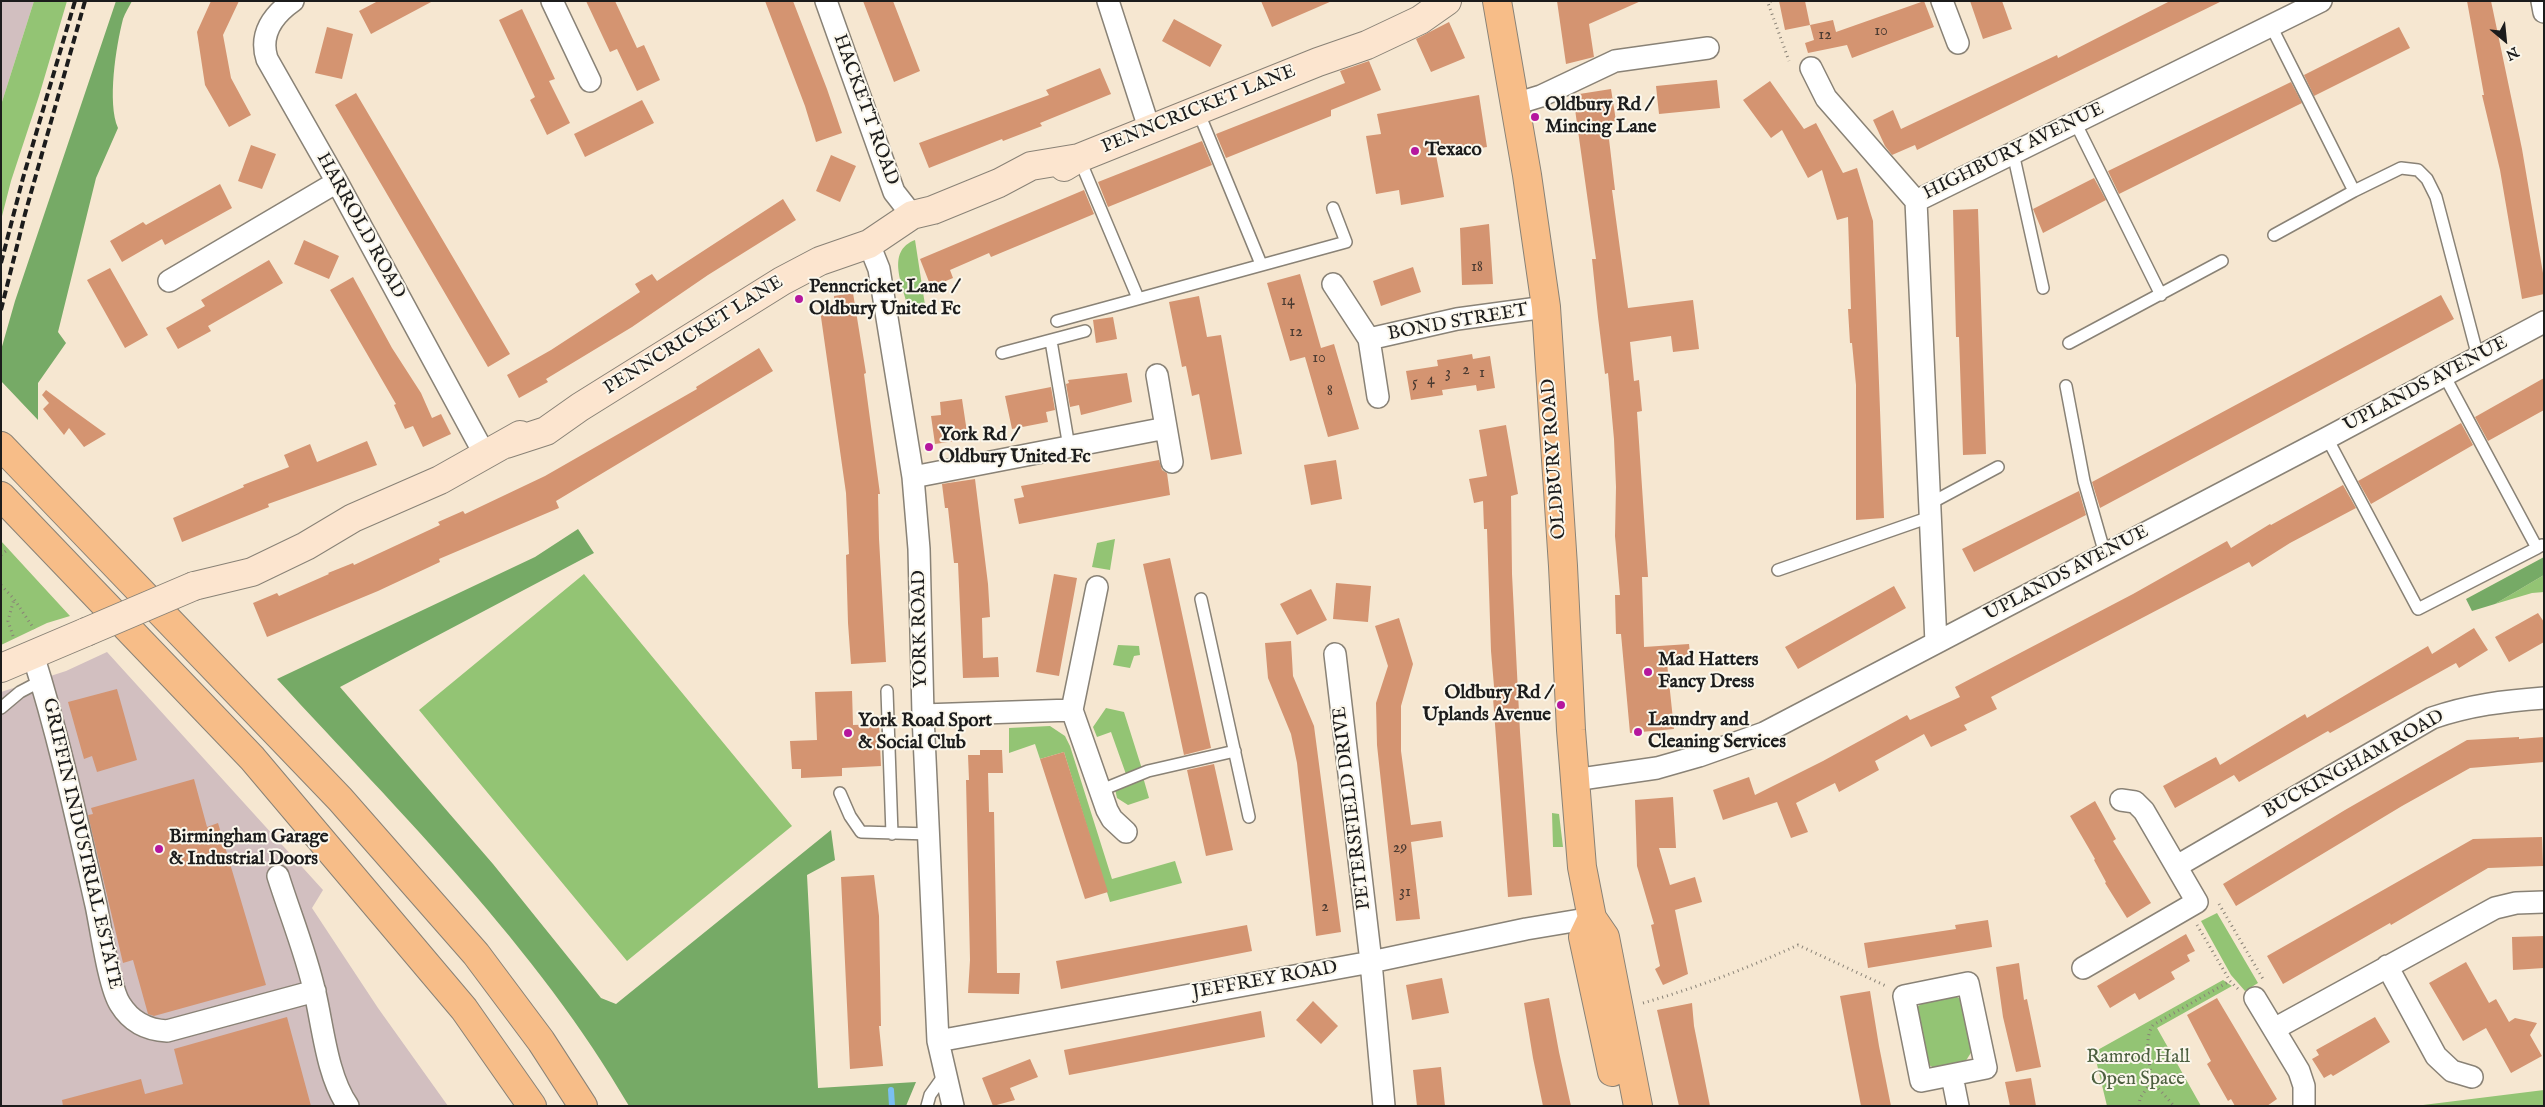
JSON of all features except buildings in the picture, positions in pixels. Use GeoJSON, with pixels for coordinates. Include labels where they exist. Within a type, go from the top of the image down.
{"type":"FeatureCollection","features":[{"type":"Feature","properties":{"kind":"main road","name":"OLDBURY ROAD"},"geometry":{"type":"LineString","coordinates":[[1497,1],[1546,307],[1574,780],[1582,867],[1592,918],[1605,937],[1638,1106]]}},
{"type":"Feature","properties":{"kind":"main road"},"geometry":{"type":"LineString","coordinates":[[1,446],[340,799],[476,954],[541,1041],[583,1106]]}},
{"type":"Feature","properties":{"kind":"main road"},"geometry":{"type":"LineString","coordinates":[[1,496],[252,758],[464,1010],[532,1106]]}},
{"type":"Feature","properties":{"kind":"main road"},"geometry":{"type":"LineString","coordinates":[[1592,918],[1583,937],[1618,1106]]}},
{"type":"Feature","properties":{"kind":"street","name":"HARROLD ROAD"},"geometry":{"type":"LineString","coordinates":[[293,1],[278,12],[267,30],[263,46],[266,59],[496,450]]}},
{"type":"Feature","properties":{"kind":"street"},"geometry":{"type":"LineString","coordinates":[[552,1],[590,80]]}},
{"type":"Feature","properties":{"kind":"street","name":"HACKETT ROAD"},"geometry":{"type":"LineString","coordinates":[[826,1],[894,192],[912,215]]}},
{"type":"Feature","properties":{"kind":"street"},"geometry":{"type":"LineString","coordinates":[[1108,1],[1150,131]]}},
{"type":"Feature","properties":{"kind":"street","name":"PENNCRICKET LANE"},"geometry":{"type":"LineString","coordinates":[[1318,62],[1376,25],[1433,1]]}},
{"type":"Feature","properties":{"kind":"street","name":"PENNCRICKET LANE"},"geometry":{"type":"LineString","coordinates":[[1,668],[28,643],[86,632],[194,586],[252,572],[306,546],[353,518],[440,480],[496,450],[546,431],[580,406],[782,281],[820,261],[869,244],[912,215],[933,210],[999,183],[1031,166],[1079,158],[1318,62],[1367,45],[1420,20],[1447,1]]}},
{"type":"Feature","properties":{"kind":"street"},"geometry":{"type":"LineString","coordinates":[[1942,1],[1958,43]]}},
{"type":"Feature","properties":{"kind":"street","name":"HIGHBURY AVENUE"},"geometry":{"type":"LineString","coordinates":[[1936,642],[1916,201],[2321,1]]}},
{"type":"Feature","properties":{"kind":"street"},"geometry":{"type":"LineString","coordinates":[[2542,1],[2544,12]]}},
{"type":"Feature","properties":{"kind":"street"},"geometry":{"type":"LineString","coordinates":[[1515,104],[1541,96],[1615,61],[1708,48]]}},
{"type":"Feature","properties":{"kind":"street"},"geometry":{"type":"LineString","coordinates":[[1811,68],[1826,98],[1916,201]]}},
{"type":"Feature","properties":{"kind":"street"},"geometry":{"type":"LineString","coordinates":[[169,281],[337,182]]}},
{"type":"Feature","properties":{"kind":"street","name":"YORK ROAD"},"geometry":{"type":"LineString","coordinates":[[869,244],[880,269],[913,478],[919,555],[923,715],[930,834],[938,1041],[952,1106]]}},
{"type":"Feature","properties":{"kind":"street","name":"BOND STREET"},"geometry":{"type":"LineString","coordinates":[[1333,284],[1370,339],[1378,397]]}},
{"type":"Feature","properties":{"kind":"street","name":"BOND STREET"},"geometry":{"type":"LineString","coordinates":[[1370,339],[1457,319],[1546,307]]}},
{"type":"Feature","properties":{"kind":"street","name":"UPLANDS AVENUE"},"geometry":{"type":"LineString","coordinates":[[1574,780],[1657,768],[1699,756],[1764,733],[2544,322]]}},
{"type":"Feature","properties":{"kind":"street"},"geometry":{"type":"LineString","coordinates":[[1157,375],[1172,462]]}},
{"type":"Feature","properties":{"kind":"street"},"geometry":{"type":"LineString","coordinates":[[913,478],[1166,428]]}},
{"type":"Feature","properties":{"kind":"street"},"geometry":{"type":"LineString","coordinates":[[1097,587],[1072,710],[1100,791],[1112,819],[1126,832]]}},
{"type":"Feature","properties":{"kind":"street","name":"GRIFFIN INDUSTRIAL ESTATE"},"geometry":{"type":"LineString","coordinates":[[28,643],[41,681],[78,827],[112,977],[119,1002],[128,1015],[142,1026],[154,1030],[167,1030],[315,991]]}},
{"type":"Feature","properties":{"kind":"street","name":"PETERSFIELD DRIVE"},"geometry":{"type":"LineString","coordinates":[[1335,654],[1371,962],[1384,1106]]}},
{"type":"Feature","properties":{"kind":"street","name":"BUCKINGHAM ROAD"},"geometry":{"type":"LineString","coordinates":[[2177,866],[2432,718],[2464,707],[2495,701],[2544,698]]}},
{"type":"Feature","properties":{"kind":"street"},"geometry":{"type":"LineString","coordinates":[[923,715],[1072,710]]}},
{"type":"Feature","properties":{"kind":"street"},"geometry":{"type":"LineString","coordinates":[[2082,968],[2197,902],[2144,811],[2135,802],[2121,800]]}},
{"type":"Feature","properties":{"kind":"street"},"geometry":{"type":"LineString","coordinates":[[278,876],[315,991],[322,1031],[337,1084],[348,1106]]}},
{"type":"Feature","properties":{"kind":"street"},"geometry":{"type":"LineString","coordinates":[[2274,1029],[2495,908],[2516,903],[2544,902]]}},
{"type":"Feature","properties":{"kind":"street","name":"JEFFREY ROAD"},"geometry":{"type":"LineString","coordinates":[[938,1041],[1371,962],[1526,929],[1592,918]]}},
{"type":"Feature","properties":{"kind":"street"},"geometry":{"type":"LineString","coordinates":[[2387,966],[2436,1056],[2452,1071],[2472,1077]]}},
{"type":"Feature","properties":{"kind":"street"},"geometry":{"type":"LineString","coordinates":[[1968,983],[1986,1068],[1952,1076],[1921,1081],[1904,996],[1968,983]]}},
{"type":"Feature","properties":{"kind":"street"},"geometry":{"type":"LineString","coordinates":[[2254,992],[2299,1071],[2304,1086],[2304,1106]]}},
{"type":"Feature","properties":{"kind":"street"},"geometry":{"type":"LineString","coordinates":[[1952,1076],[1958,1106]]}},
{"type":"Feature","properties":{"kind":"lane"},"geometry":{"type":"LineString","coordinates":[[2271,26],[2354,191]]}},
{"type":"Feature","properties":{"kind":"lane"},"geometry":{"type":"LineString","coordinates":[[1198,111],[1261,264]]}},
{"type":"Feature","properties":{"kind":"lane"},"geometry":{"type":"LineString","coordinates":[[2075,122],[2161,294]]}},
{"type":"Feature","properties":{"kind":"lane"},"geometry":{"type":"LineString","coordinates":[[2013,153],[2043,288]]}},
{"type":"Feature","properties":{"kind":"lane"},"geometry":{"type":"LineString","coordinates":[[1079,158],[1138,298]]}},
{"type":"Feature","properties":{"kind":"lane"},"geometry":{"type":"LineString","coordinates":[[2274,235],[2354,191],[2401,168],[2418,170],[2427,179],[2436,197],[2478,357]]}},
{"type":"Feature","properties":{"kind":"lane"},"geometry":{"type":"LineString","coordinates":[[1057,322],[1138,298],[1346,242],[1333,208]]}},
{"type":"Feature","properties":{"kind":"lane"},"geometry":{"type":"LineString","coordinates":[[2069,343],[2222,261]]}},
{"type":"Feature","properties":{"kind":"lane"},"geometry":{"type":"LineString","coordinates":[[1002,353],[1085,331]]}},
{"type":"Feature","properties":{"kind":"lane"},"geometry":{"type":"LineString","coordinates":[[1051,341],[1069,447]]}},
{"type":"Feature","properties":{"kind":"lane"},"geometry":{"type":"LineString","coordinates":[[2327,438],[2418,609],[2540,546],[2444,375]]}},
{"type":"Feature","properties":{"kind":"lane"},"geometry":{"type":"LineString","coordinates":[[2066,386],[2084,481],[2105,554]]}},
{"type":"Feature","properties":{"kind":"lane"},"geometry":{"type":"LineString","coordinates":[[1778,570],[1930,511],[1998,467]]}},
{"type":"Feature","properties":{"kind":"lane"},"geometry":{"type":"LineString","coordinates":[[1201,599],[1249,818]]}},
{"type":"Feature","properties":{"kind":"lane"},"geometry":{"type":"LineString","coordinates":[[1,708],[20,692],[41,681]]}},
{"type":"Feature","properties":{"kind":"lane"},"geometry":{"type":"LineString","coordinates":[[886,691],[892,834]]}},
{"type":"Feature","properties":{"kind":"lane"},"geometry":{"type":"LineString","coordinates":[[1100,791],[1148,771],[1235,751]]}},
{"type":"Feature","properties":{"kind":"lane"},"geometry":{"type":"LineString","coordinates":[[840,793],[850,816],[862,832],[930,834]]}},
{"type":"Feature","properties":{"kind":"lane"},"geometry":{"type":"LineString","coordinates":[[927,1106],[930,1095],[945,1074]]}},
{"type":"Feature","properties":{"kind":"path"},"geometry":{"type":"LineString","coordinates":[[1770,1],[1768,3],[1789,61]]}},
{"type":"Feature","properties":{"kind":"path"},"geometry":{"type":"LineString","coordinates":[[1,555],[6,551]]}},
{"type":"Feature","properties":{"kind":"path"},"geometry":{"type":"LineString","coordinates":[[1,585],[14,599],[28,643]]}},
{"type":"Feature","properties":{"kind":"path"},"geometry":{"type":"LineString","coordinates":[[14,599],[8,620],[28,643]]}},
{"type":"Feature","properties":{"kind":"path"},"geometry":{"type":"LineString","coordinates":[[2219,904],[2254,992]]}},
{"type":"Feature","properties":{"kind":"path"},"geometry":{"type":"LineString","coordinates":[[2196,924],[2230,981],[2254,992]]}},
{"type":"Feature","properties":{"kind":"path"},"geometry":{"type":"LineString","coordinates":[[1618,1009],[1673,994],[1760,962],[1798,944],[1904,996]]}},
{"type":"Feature","properties":{"kind":"path"},"geometry":{"type":"LineString","coordinates":[[2174,1106],[2152,1082],[2148,1047],[2149,1030],[2153,1024],[2230,981]]}},
{"type":"Feature","properties":{"kind":"path"},"geometry":{"type":"LineString","coordinates":[[2139,1106],[2140,1098],[2152,1082]]}},
{"type":"Feature","properties":{"kind":"shaded area"},"geometry":{"type":"Polygon","coordinates":[[[1,1],[34,1],[1,105],[1,1]]]}},
{"type":"Feature","properties":{"kind":"shaded area"},"geometry":{"type":"Polygon","coordinates":[[[107,652],[323,890],[312,908],[378,1008],[448,1106],[1,1106],[1,692],[66,671],[107,652]]]}},
{"type":"Feature","properties":{"kind":"green space"},"geometry":{"type":"Polygon","coordinates":[[[34,1],[67,1],[11,181],[1,220],[1,105],[34,1]]]}},
{"type":"Feature","properties":{"kind":"green space"},"geometry":{"type":"Polygon","coordinates":[[[116,1],[132,1],[123,19],[115,59],[113,104],[118,128],[96,178],[58,332],[66,343],[38,383],[38,420],[1,381],[1,350],[15,301],[116,1]]]}},
{"type":"Feature","properties":{"kind":"green space"},"geometry":{"type":"Polygon","coordinates":[[[915,240],[925,305],[908,307],[900,279],[898,260],[906,245],[915,240]]]}},
{"type":"Feature","properties":{"kind":"green space"},"geometry":{"type":"Polygon","coordinates":[[[578,529],[594,553],[340,687],[493,864],[601,998],[616,1004],[831,830],[835,860],[807,875],[818,1088],[916,1082],[906,1106],[629,1106],[593,1047],[510,936],[418,831],[277,679],[535,557],[578,529]]]}},
{"type":"Feature","properties":{"kind":"green space"},"geometry":{"type":"Polygon","coordinates":[[[1115,539],[1110,570],[1092,567],[1097,543],[1115,539]]]}},
{"type":"Feature","properties":{"kind":"green space"},"geometry":{"type":"Polygon","coordinates":[[[1,541],[70,616],[47,623],[1,645],[1,541]]]}},
{"type":"Feature","properties":{"kind":"green space"},"geometry":{"type":"Polygon","coordinates":[[[2544,557],[2544,575],[2495,604],[2472,611],[2466,599],[2544,557]]]}},
{"type":"Feature","properties":{"kind":"green space"},"geometry":{"type":"Polygon","coordinates":[[[584,574],[792,826],[627,961],[419,710],[584,574]]]}},
{"type":"Feature","properties":{"kind":"green space"},"geometry":{"type":"Polygon","coordinates":[[[2544,575],[2544,592],[2532,593],[2495,604],[2544,575]]]}},
{"type":"Feature","properties":{"kind":"green space"},"geometry":{"type":"Polygon","coordinates":[[[1118,645],[1139,646],[1140,655],[1134,656],[1130,668],[1113,665],[1118,645]]]}},
{"type":"Feature","properties":{"kind":"green space"},"geometry":{"type":"Polygon","coordinates":[[[1106,708],[1124,712],[1142,769],[1127,777],[1111,732],[1097,737],[1093,727],[1106,708]]]}},
{"type":"Feature","properties":{"kind":"green space"},"geometry":{"type":"Polygon","coordinates":[[[1050,726],[1065,736],[1070,746],[1112,879],[1175,861],[1182,883],[1110,902],[1064,752],[1040,759],[1035,744],[1009,753],[1009,728],[1050,726]]]}},
{"type":"Feature","properties":{"kind":"green space"},"geometry":{"type":"Polygon","coordinates":[[[1143,777],[1149,798],[1128,805],[1117,798],[1115,789],[1143,777]]]}},
{"type":"Feature","properties":{"kind":"green space"},"geometry":{"type":"Polygon","coordinates":[[[1552,813],[1559,814],[1563,847],[1553,847],[1552,813]]]}},
{"type":"Feature","properties":{"kind":"green space"},"geometry":{"type":"Polygon","coordinates":[[[2217,913],[2258,983],[2245,991],[2231,975],[2201,921],[2217,913]]]}},
{"type":"Feature","properties":{"kind":"green space","name":"Ramrod Hall Open Space"},"geometry":{"type":"Polygon","coordinates":[[[2223,980],[2232,986],[2157,1028],[2201,1106],[2107,1106],[2094,1052],[2223,980]]]}},
{"type":"Feature","properties":{"kind":"green space"},"geometry":{"type":"Polygon","coordinates":[[[1955,996],[1961,999],[1972,1051],[1962,1067],[1937,1070],[1926,1063],[1916,1008],[1926,1000],[1955,996]]]}},
{"type":"Feature","properties":{"kind":"green space"},"geometry":{"type":"Polygon","coordinates":[[[2544,1090],[2544,1106],[2415,1106],[2544,1090]]]}},
{"type":"Feature","properties":{"kind":"waterway"},"geometry":{"type":"LineString","coordinates":[[891,1090],[892,1106]]}},
{"type":"Feature","properties":{"kind":"railway"},"geometry":{"type":"LineString","coordinates":[[1,263],[23,178],[75,1]]}},
{"type":"Feature","properties":{"kind":"railway"},"geometry":{"type":"LineString","coordinates":[[1,310],[25,214],[85,1]]}},
{"type":"Feature","properties":{"kind":"place","name":"Oldbury Rd / Mincing Lane"},"geometry":{"type":"Point","coordinates":[1535,117]}},
{"type":"Feature","properties":{"kind":"place","name":"Texaco"},"geometry":{"type":"Point","coordinates":[1415,151]}},
{"type":"Feature","properties":{"kind":"place","name":"Penncricket Lane / Oldbury United Fc"},"geometry":{"type":"Point","coordinates":[799,299]}},
{"type":"Feature","properties":{"kind":"place","name":"York Rd / Oldbury United Fc"},"geometry":{"type":"Point","coordinates":[929,447]}},
{"type":"Feature","properties":{"kind":"place","name":"Mad Hatters Fancy Dress"},"geometry":{"type":"Point","coordinates":[1648,672]}},
{"type":"Feature","properties":{"kind":"place","name":"Oldbury Rd / Uplands Avenue"},"geometry":{"type":"Point","coordinates":[1561,705]}},
{"type":"Feature","properties":{"kind":"place","name":"Laundry and Cleaning Services"},"geometry":{"type":"Point","coordinates":[1638,732]}},
{"type":"Feature","properties":{"kind":"place","name":"York Road Sport & Social Club"},"geometry":{"type":"Point","coordinates":[848,733]}},
{"type":"Feature","properties":{"kind":"place","name":"Birmingham Garage & Industrial Doors"},"geometry":{"type":"Point","coordinates":[159,849]}}]}
